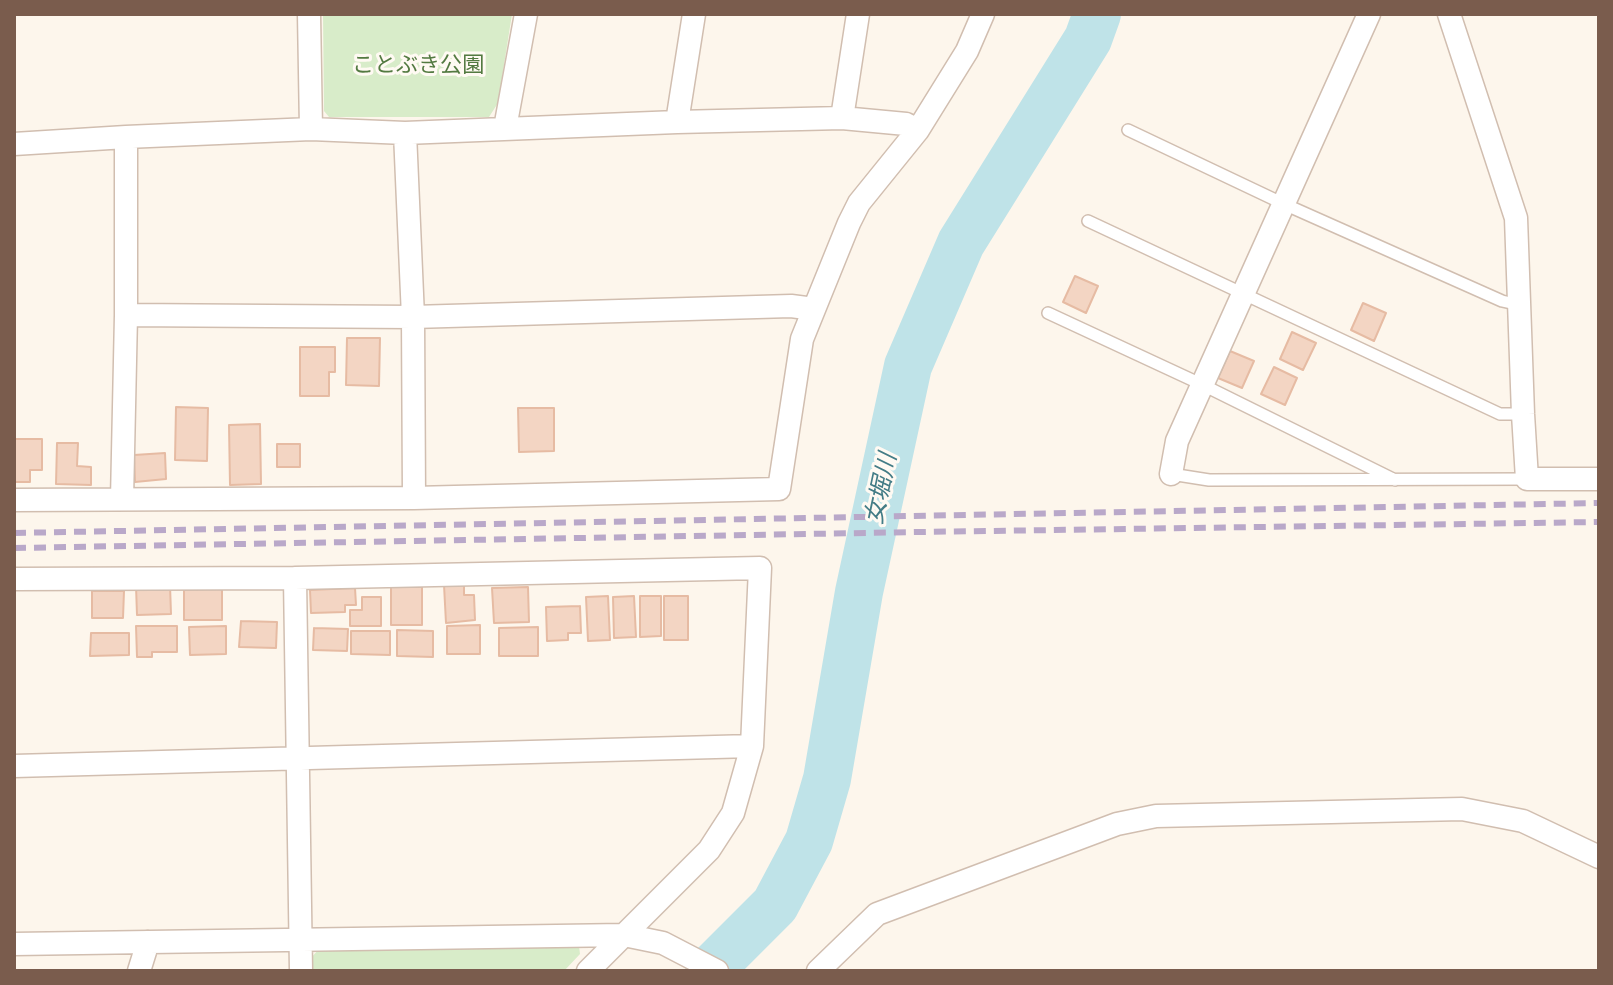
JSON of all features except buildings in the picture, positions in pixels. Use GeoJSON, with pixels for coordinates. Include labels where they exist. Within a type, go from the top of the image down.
{"type":"FeatureCollection","features":[{"type":"Feature","properties":{"kind":"street"},"geometry":{"type":"LineString","coordinates":[[309,14],[311,129]]}},
{"type":"Feature","properties":{"kind":"street"},"geometry":{"type":"LineString","coordinates":[[505,128],[526,14]]}},
{"type":"Feature","properties":{"kind":"street"},"geometry":{"type":"LineString","coordinates":[[677,122],[694,14]]}},
{"type":"Feature","properties":{"kind":"street"},"geometry":{"type":"LineString","coordinates":[[842,118],[858,14]]}},
{"type":"Feature","properties":{"kind":"street"},"geometry":{"type":"LineString","coordinates":[[14,500],[414,498],[779,489],[802,339],[849,223],[859,203],[918,130],[967,51],[983,14]]}},
{"type":"Feature","properties":{"kind":"street"},"geometry":{"type":"LineString","coordinates":[[1171,474],[1177,441],[1369,14]]}},
{"type":"Feature","properties":{"kind":"street"},"geometry":{"type":"LineString","coordinates":[[1449,14],[1516,218],[1527,479],[1599,479]]}},
{"type":"Feature","properties":{"kind":"street"},"geometry":{"type":"LineString","coordinates":[[14,144],[311,129],[405,133],[842,118],[906,124],[918,130]]}},
{"type":"Feature","properties":{"kind":"street"},"geometry":{"type":"LineString","coordinates":[[405,133],[413,317],[414,498]]}},
{"type":"Feature","properties":{"kind":"street"},"geometry":{"type":"LineString","coordinates":[[122,499],[126,137]]}},
{"type":"Feature","properties":{"kind":"street"},"geometry":{"type":"LineString","coordinates":[[126,315],[413,317],[791,306],[814,309]]}},
{"type":"Feature","properties":{"kind":"street"},"geometry":{"type":"LineString","coordinates":[[14,579],[295,578],[760,568],[752,746],[733,813],[709,850],[588,971]]}},
{"type":"Feature","properties":{"kind":"street"},"geometry":{"type":"LineString","coordinates":[[295,578],[301,971]]}},
{"type":"Feature","properties":{"kind":"street"},"geometry":{"type":"LineString","coordinates":[[14,766],[752,746]]}},
{"type":"Feature","properties":{"kind":"street"},"geometry":{"type":"LineString","coordinates":[[818,971],[877,914],[1117,824],[1156,816],[1462,809],[1523,821],[1599,857]]}},
{"type":"Feature","properties":{"kind":"street"},"geometry":{"type":"LineString","coordinates":[[14,944],[624,935],[663,943],[717,971]]}},
{"type":"Feature","properties":{"kind":"street"},"geometry":{"type":"LineString","coordinates":[[139,971],[148,942]]}},
{"type":"Feature","properties":{"kind":"lane"},"geometry":{"type":"LineString","coordinates":[[1128,130],[1284,204],[1502,301],[1520,305]]}},
{"type":"Feature","properties":{"kind":"lane"},"geometry":{"type":"LineString","coordinates":[[1088,221],[1500,414],[1523,414]]}},
{"type":"Feature","properties":{"kind":"lane"},"geometry":{"type":"LineString","coordinates":[[1048,313],[1395,480]]}},
{"type":"Feature","properties":{"kind":"lane"},"geometry":{"type":"LineString","coordinates":[[1171,474],[1209,480],[1527,479]]}},
{"type":"Feature","properties":{"kind":"green space","name":"ことぶき公園"},"geometry":{"type":"Polygon","coordinates":[[[323,14],[512,14],[498,103],[489,117],[329,117],[324,111],[323,14]]]}},
{"type":"Feature","properties":{"kind":"green space"},"geometry":{"type":"Polygon","coordinates":[[[579,946],[580,954],[564,971],[309,971],[309,960],[321,947],[579,946]]]}},
{"type":"Feature","properties":{"kind":"waterway","name":"女堀川"},"geometry":{"type":"LineString","coordinates":[[709,971],[775,905],[809,841],[827,779],[859,592],[908,366],[961,243],[1088,39],[1097,14]]}},
{"type":"Feature","properties":{"kind":"railway"},"geometry":{"type":"LineString","coordinates":[[14,533],[1599,503]]}},
{"type":"Feature","properties":{"kind":"railway"},"geometry":{"type":"LineString","coordinates":[[14,548],[1599,522]]}}]}
